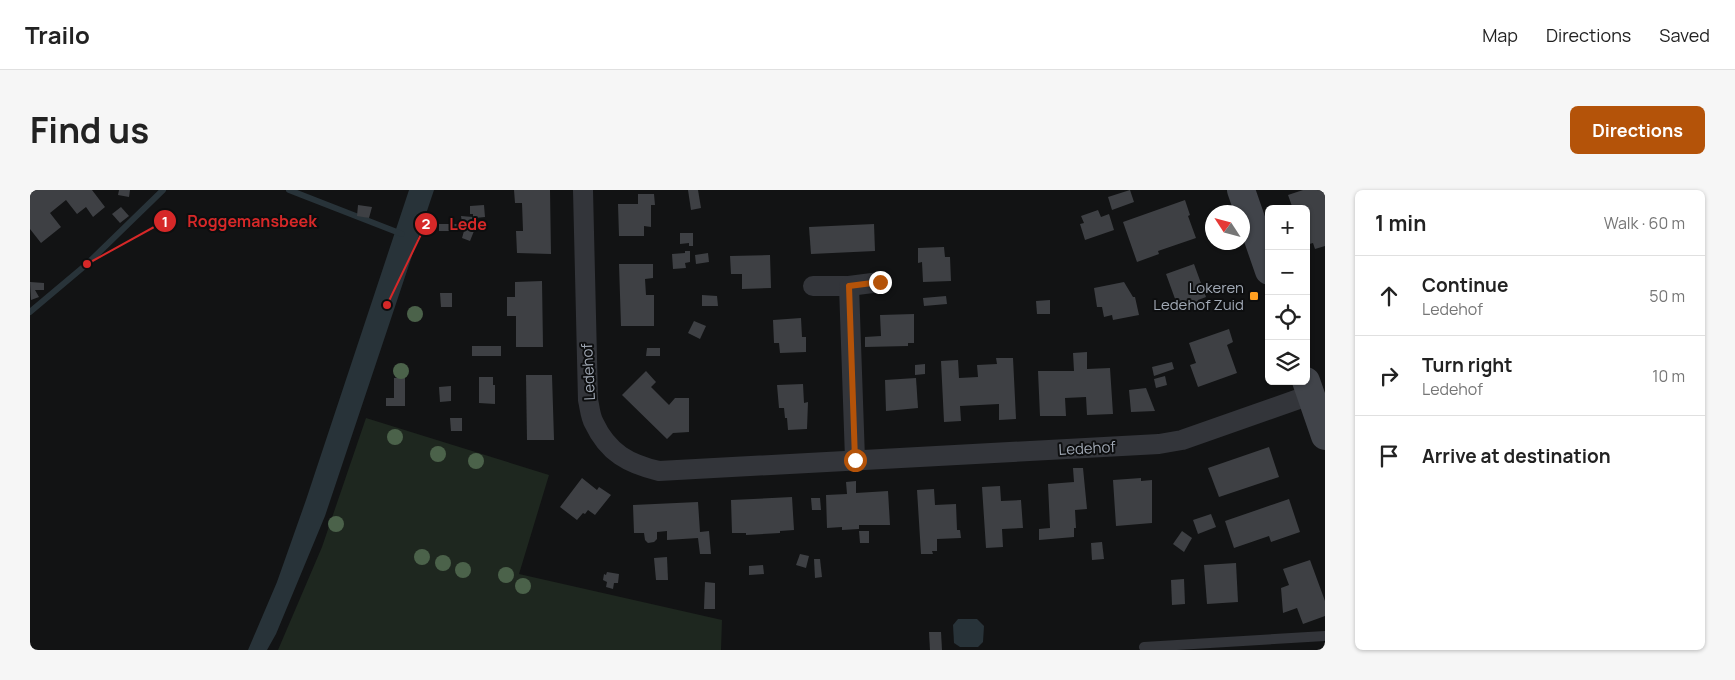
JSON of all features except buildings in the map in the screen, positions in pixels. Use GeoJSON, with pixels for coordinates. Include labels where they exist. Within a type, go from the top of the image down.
{"type":"FeatureCollection","features":[{"type":"Feature","properties":{"kind":"main road"},"geometry":{"type":"LineString","coordinates":[[1241,190],[1265,259]]}},
{"type":"Feature","properties":{"kind":"main road"},"geometry":{"type":"LineString","coordinates":[[1308,388],[1325,436]]}},
{"type":"Feature","properties":{"kind":"street","name":"Ledehof"},"geometry":{"type":"LineString","coordinates":[[583,190],[588,400],[593,422],[604,440],[619,455],[638,466],[659,471],[1159,444],[1182,440],[1308,388]]}},
{"type":"Feature","properties":{"kind":"street"},"geometry":{"type":"LineString","coordinates":[[813,286],[849,286],[880,282]]}},
{"type":"Feature","properties":{"kind":"street"},"geometry":{"type":"LineString","coordinates":[[849,286],[855,460]]}},
{"type":"Feature","properties":{"kind":"lane"},"geometry":{"type":"LineString","coordinates":[[1144,647],[1325,636]]}},
{"type":"Feature","properties":{"kind":"shaded area"},"geometry":{"type":"Polygon","coordinates":[[[409,190],[434,190],[325,516],[276,634],[267,650],[248,650],[277,582],[306,500],[409,190]]]}},
{"type":"Feature","properties":{"kind":"shaded area"},"geometry":{"type":"Polygon","coordinates":[[[366,418],[549,475],[519,574],[722,620],[721,650],[278,650],[322,547],[366,418]]]}},
{"type":"Feature","properties":{"kind":"shaded area"},"geometry":{"type":"Polygon","coordinates":[[[958,619],[977,619],[984,626],[983,642],[978,647],[960,647],[954,643],[953,625],[958,619]]]}},
{"type":"Feature","properties":{"kind":"waterway"},"geometry":{"type":"LineString","coordinates":[[30,312],[87,264],[163,190]]}},
{"type":"Feature","properties":{"kind":"waterway"},"geometry":{"type":"LineString","coordinates":[[289,190],[402,234]]}},
{"type":"Feature","properties":{"kind":"place","name":"Roggemansbeek"},"geometry":{"type":"Point","coordinates":[87,264]}},
{"type":"Feature","properties":{"kind":"place","name":"Lokeren Ledehof Zuid"},"geometry":{"type":"Point","coordinates":[1254,296]}},
{"type":"Feature","properties":{"kind":"place","name":"Lede"},"geometry":{"type":"Point","coordinates":[387,305]}},
{"type":"Feature","properties":{"kind":"route"},"geometry":{"type":"LineString","coordinates":[[855,460],[849,286],[880,282]]}}]}
